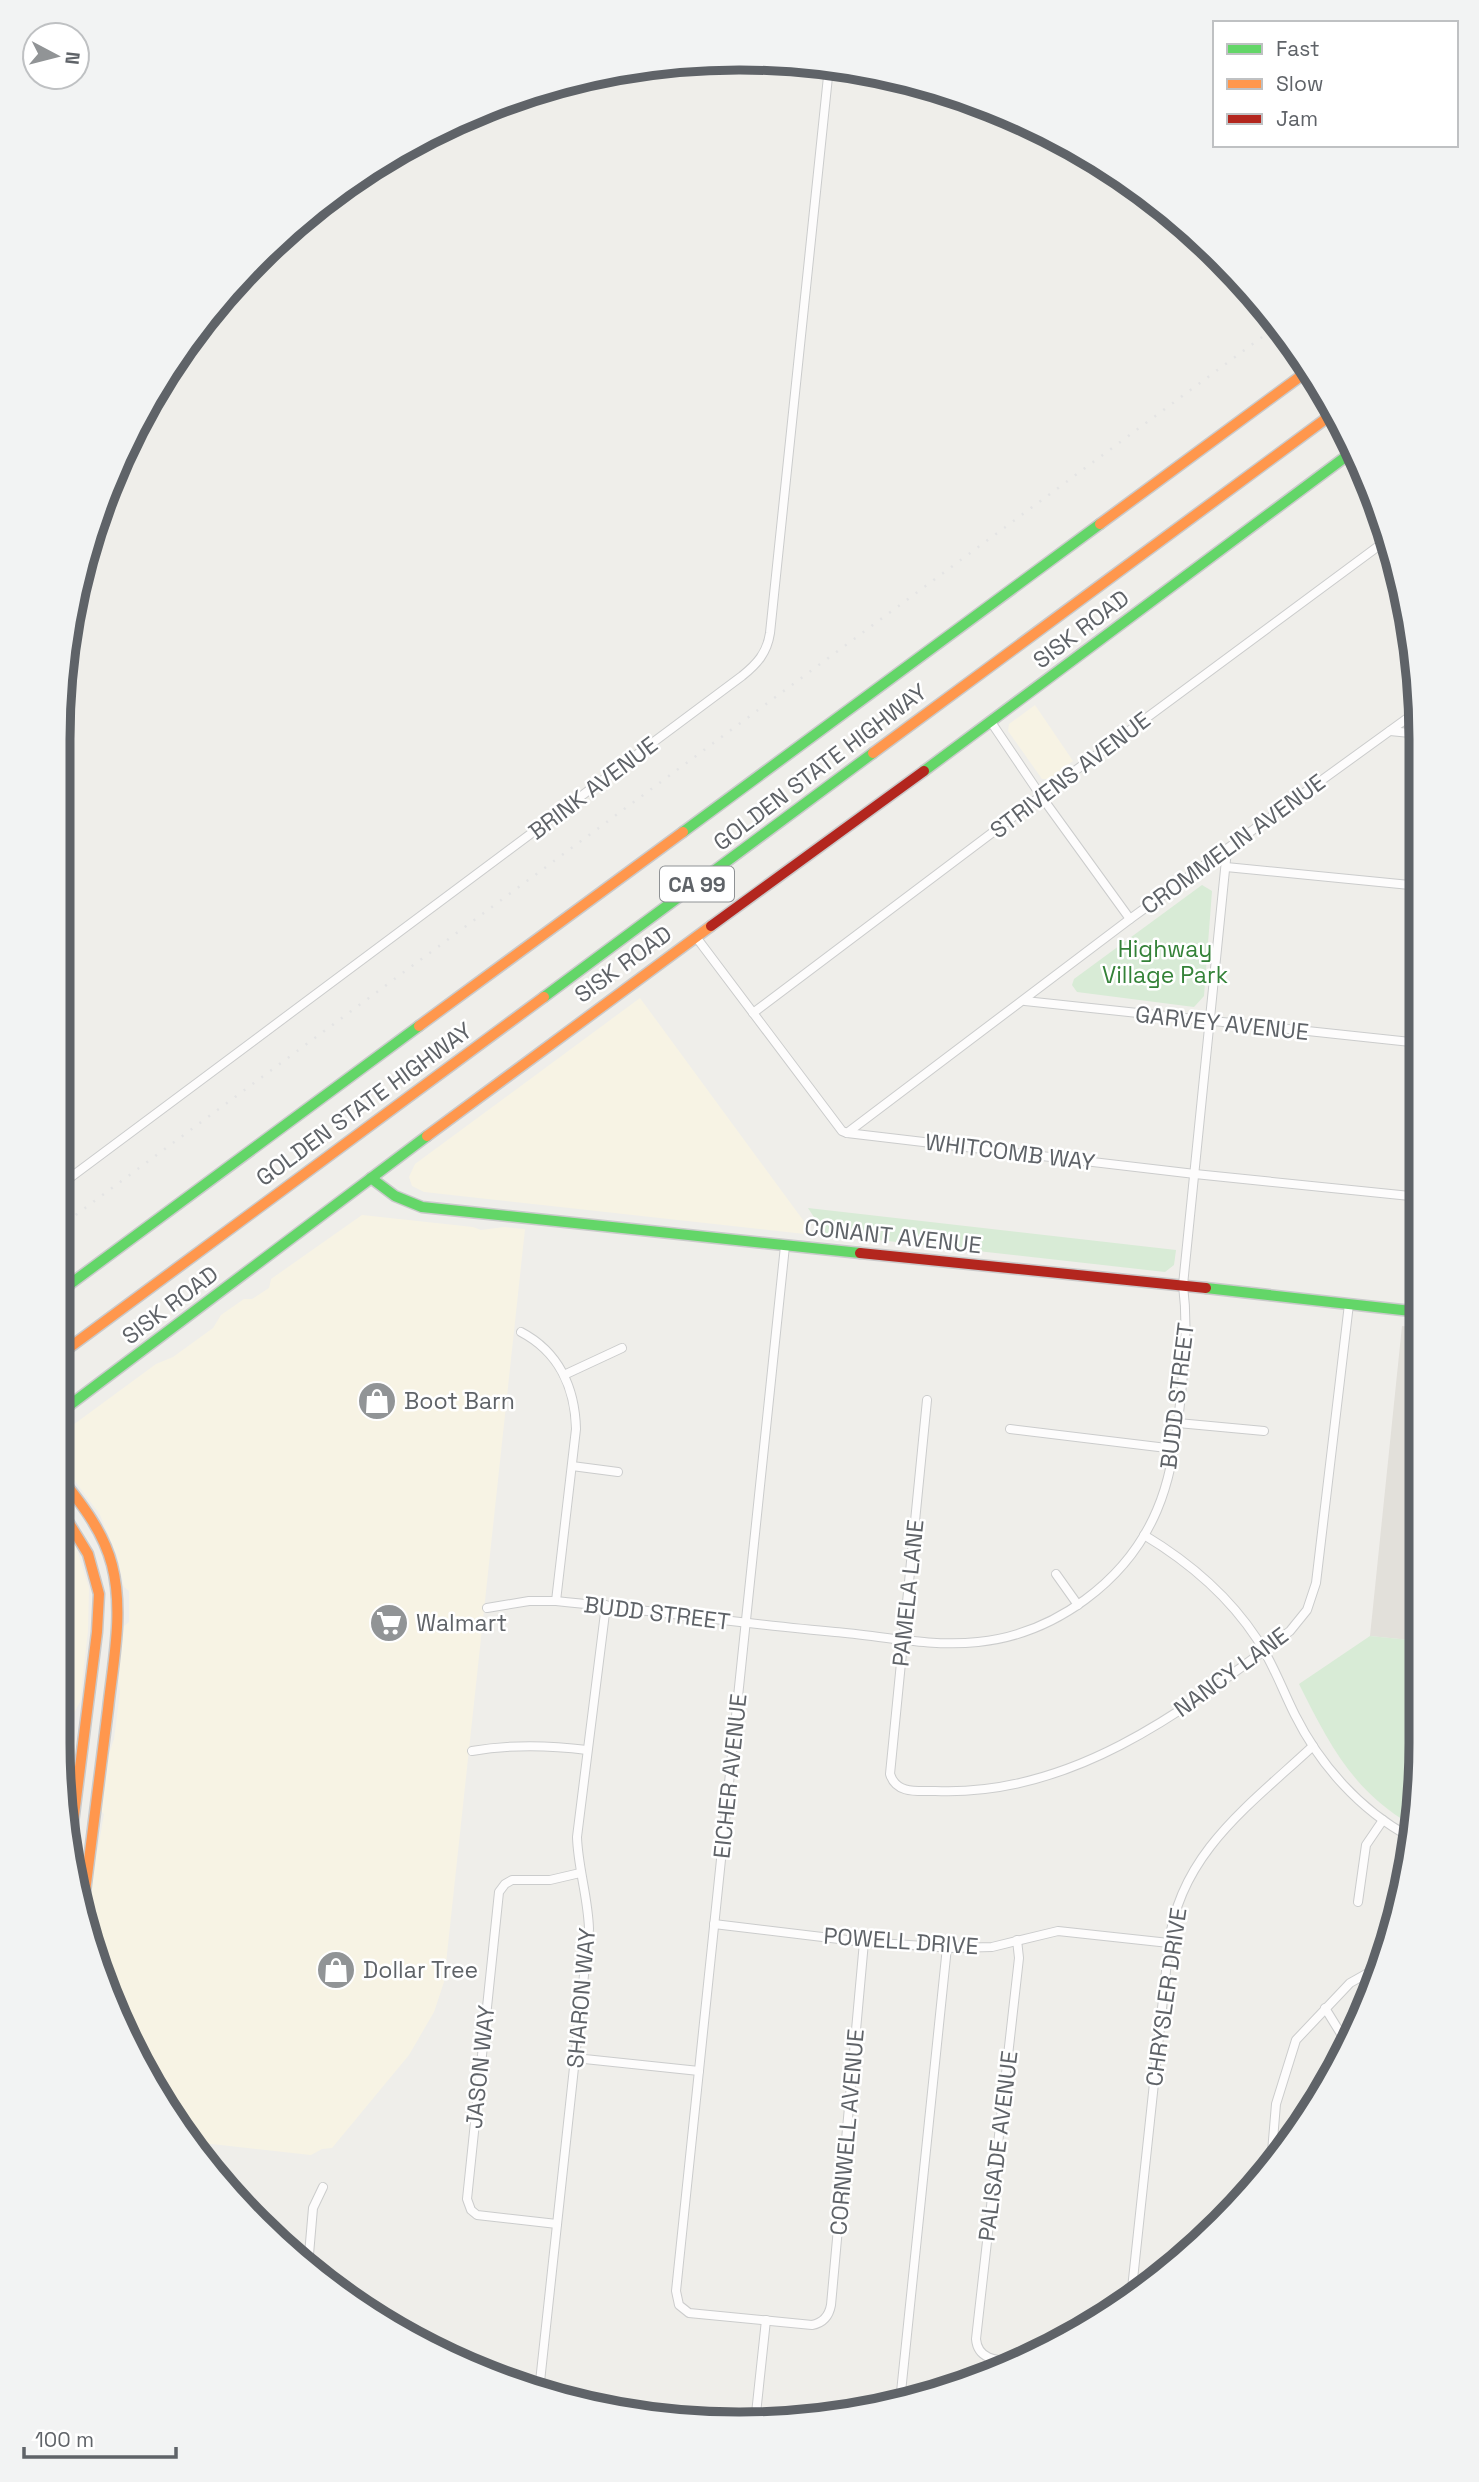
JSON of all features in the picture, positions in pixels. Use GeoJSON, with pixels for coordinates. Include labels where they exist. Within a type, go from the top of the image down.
{"type":"FeatureCollection","features":[{"type":"Feature","properties":{"kind":"main road","name":"GOLDEN STATE HIGHWAY"},"geometry":{"type":"LineString","coordinates":[[70,1284],[1301,376]]}},
{"type":"Feature","properties":{"kind":"main road","name":"GOLDEN STATE HIGHWAY"},"geometry":{"type":"LineString","coordinates":[[70,1347],[1326,418]]}},
{"type":"Feature","properties":{"kind":"main road","name":"SISK ROAD"},"geometry":{"type":"LineString","coordinates":[[70,1405],[371,1178],[992,722],[1346,456]]}},
{"type":"Feature","properties":{"kind":"main road","name":"CONANT AVENUE"},"geometry":{"type":"LineString","coordinates":[[371,1178],[396,1198],[408,1204],[422,1206],[1409,1311]]}},
{"type":"Feature","properties":{"kind":"main road"},"geometry":{"type":"LineString","coordinates":[[70,1490],[97,1527],[113,1566],[118,1605],[86,1886]]}},
{"type":"Feature","properties":{"kind":"main road"},"geometry":{"type":"LineString","coordinates":[[70,1524],[88,1554],[99,1594],[97,1632],[74,1814]]}},
{"type":"Feature","properties":{"kind":"street","name":"BRINK AVENUE"},"geometry":{"type":"LineString","coordinates":[[70,1178],[734,683],[761,659],[770,633],[828,76]]}},
{"type":"Feature","properties":{"kind":"street","name":"STRIVENS AVENUE"},"geometry":{"type":"LineString","coordinates":[[753,1013],[1380,545]]}},
{"type":"Feature","properties":{"kind":"street","name":"CROMMELIN AVENUE"},"geometry":{"type":"LineString","coordinates":[[847,1133],[1130,919],[1408,717]]}},
{"type":"Feature","properties":{"kind":"street"},"geometry":{"type":"LineString","coordinates":[[992,722],[1041,796],[1130,919]]}},
{"type":"Feature","properties":{"kind":"street"},"geometry":{"type":"LineString","coordinates":[[1390,731],[1409,733]]}},
{"type":"Feature","properties":{"kind":"street","name":"BUDD STREET"},"geometry":{"type":"LineString","coordinates":[[486,1608],[529,1601],[556,1601],[606,1605],[746,1625],[949,1643],[992,1640],[1034,1628],[1078,1605],[1116,1573],[1144,1535],[1163,1494],[1175,1449],[1187,1334],[1183,1285],[1227,850]]}},
{"type":"Feature","properties":{"kind":"street"},"geometry":{"type":"LineString","coordinates":[[1226,867],[1409,885]]}},
{"type":"Feature","properties":{"kind":"street"},"geometry":{"type":"LineString","coordinates":[[696,937],[842,1131],[847,1133]]}},
{"type":"Feature","properties":{"kind":"street","name":"GARVEY AVENUE"},"geometry":{"type":"LineString","coordinates":[[1025,1001],[1409,1043]]}},
{"type":"Feature","properties":{"kind":"street","name":"WHITCOMB WAY"},"geometry":{"type":"LineString","coordinates":[[847,1133],[1409,1196]]}},
{"type":"Feature","properties":{"kind":"street","name":"EICHER AVENUE"},"geometry":{"type":"LineString","coordinates":[[766,2320],[689,2313],[679,2305],[676,2291],[785,1246]]}},
{"type":"Feature","properties":{"kind":"street","name":"NANCY LANE"},"geometry":{"type":"LineString","coordinates":[[896,1785],[906,1790],[994,1788],[1049,1776],[1081,1765],[1142,1734],[1264,1650],[1298,1622],[1312,1598],[1316,1583],[1349,1304]]}},
{"type":"Feature","properties":{"kind":"street"},"geometry":{"type":"LineString","coordinates":[[521,1332],[546,1350],[564,1375],[575,1411],[572,1466],[556,1601]]}},
{"type":"Feature","properties":{"kind":"street"},"geometry":{"type":"LineString","coordinates":[[564,1375],[622,1348]]}},
{"type":"Feature","properties":{"kind":"street","name":"PAMELA LANE"},"geometry":{"type":"LineString","coordinates":[[896,1785],[890,1774],[927,1399]]}},
{"type":"Feature","properties":{"kind":"street"},"geometry":{"type":"LineString","coordinates":[[1178,1423],[1264,1431]]}},
{"type":"Feature","properties":{"kind":"street"},"geometry":{"type":"LineString","coordinates":[[1010,1429],[1175,1449]]}},
{"type":"Feature","properties":{"kind":"street"},"geometry":{"type":"LineString","coordinates":[[572,1466],[618,1472]]}},
{"type":"Feature","properties":{"kind":"street"},"geometry":{"type":"LineString","coordinates":[[1144,1535],[1204,1577],[1242,1617],[1264,1650],[1295,1716],[1313,1746],[1347,1789],[1383,1821],[1402,1833]]}},
{"type":"Feature","properties":{"kind":"street"},"geometry":{"type":"LineString","coordinates":[[1056,1574],[1078,1605]]}},
{"type":"Feature","properties":{"kind":"street","name":"SHARON WAY"},"geometry":{"type":"LineString","coordinates":[[540,2381],[589,1929],[577,1837],[606,1605]]}},
{"type":"Feature","properties":{"kind":"street"},"geometry":{"type":"LineString","coordinates":[[472,1751],[512,1745],[587,1750]]}},
{"type":"Feature","properties":{"kind":"street","name":"CHRYSLER DRIVE"},"geometry":{"type":"LineString","coordinates":[[1132,2284],[1169,1943],[1177,1903],[1203,1856],[1229,1825],[1313,1746]]}},
{"type":"Feature","properties":{"kind":"street"},"geometry":{"type":"LineString","coordinates":[[1358,1902],[1366,1846],[1383,1821]]}},
{"type":"Feature","properties":{"kind":"street","name":"JASON WAY"},"geometry":{"type":"LineString","coordinates":[[557,2224],[477,2215],[471,2210],[467,2199],[498,1896],[512,1880],[550,1880],[580,1873]]}},
{"type":"Feature","properties":{"kind":"street","name":"POWELL DRIVE"},"geometry":{"type":"LineString","coordinates":[[714,1924],[864,1942],[947,1947],[992,1947],[1058,1931],[1169,1943]]}},
{"type":"Feature","properties":{"kind":"street","name":"PALISADE AVENUE"},"geometry":{"type":"LineString","coordinates":[[1000,2359],[986,2357],[978,2351],[976,2339],[1020,1958],[1017,1940]]}},
{"type":"Feature","properties":{"kind":"street","name":"CORNWELL AVENUE"},"geometry":{"type":"LineString","coordinates":[[766,2320],[811,2325],[824,2319],[831,2305],[864,1942]]}},
{"type":"Feature","properties":{"kind":"street"},"geometry":{"type":"LineString","coordinates":[[901,2392],[947,1947]]}},
{"type":"Feature","properties":{"kind":"street"},"geometry":{"type":"LineString","coordinates":[[1272,2148],[1276,2104],[1291,2052],[1302,2032],[1325,2008],[1350,1983],[1367,1974]]}},
{"type":"Feature","properties":{"kind":"street"},"geometry":{"type":"LineString","coordinates":[[1325,2008],[1342,2035]]}},
{"type":"Feature","properties":{"kind":"street"},"geometry":{"type":"LineString","coordinates":[[576,2059],[699,2071]]}},
{"type":"Feature","properties":{"kind":"street"},"geometry":{"type":"LineString","coordinates":[[309,2255],[313,2208],[323,2187]]}},
{"type":"Feature","properties":{"kind":"street"},"geometry":{"type":"LineString","coordinates":[[756,2412],[766,2320]]}},
{"type":"Feature","properties":{"kind":"shaded area"},"geometry":{"type":"Polygon","coordinates":[[[1035,705],[1073,761],[1049,779],[1042,779],[1008,731],[1009,724],[1035,705]]]}},
{"type":"Feature","properties":{"kind":"shaded area"},"geometry":{"type":"Polygon","coordinates":[[[640,998],[814,1235],[424,1192],[412,1186],[409,1177],[415,1164],[640,998]]]}},
{"type":"Feature","properties":{"kind":"shaded area"},"geometry":{"type":"Polygon","coordinates":[[[362,1215],[481,1230],[504,1227],[525,1229],[444,1982],[434,2012],[409,2055],[332,2148],[322,2149],[311,2155],[203,2143],[139,2039],[106,1958],[88,1896],[94,1854],[98,1849],[104,1814],[100,1810],[108,1757],[114,1739],[124,1626],[129,1622],[129,1591],[124,1587],[117,1556],[100,1515],[70,1474],[70,1427],[156,1364],[173,1357],[213,1328],[221,1315],[244,1299],[252,1299],[269,1288],[271,1279],[362,1215]]]}},
{"type":"Feature","properties":{"kind":"shaded area"},"geometry":{"type":"Polygon","coordinates":[[[1402,1326],[1409,1327],[1409,1640],[1370,1636],[1402,1326]]]}},
{"type":"Feature","properties":{"kind":"shaded area"},"geometry":{"type":"Polygon","coordinates":[[[70,1537],[76,1546],[89,1588],[88,1631],[80,1702],[73,1715],[70,1738],[70,1537]]]}},
{"type":"Feature","properties":{"kind":"green space","name":"Highway Village Park"},"geometry":{"type":"Polygon","coordinates":[[[1202,885],[1212,891],[1204,996],[1194,1007],[1077,992],[1072,985],[1074,979],[1202,885]]]}},
{"type":"Feature","properties":{"kind":"green space"},"geometry":{"type":"Polygon","coordinates":[[[808,1208],[1176,1250],[1174,1265],[1165,1272],[825,1234],[808,1208]]]}},
{"type":"Feature","properties":{"kind":"green space"},"geometry":{"type":"Polygon","coordinates":[[[1370,1636],[1409,1640],[1408,1786],[1404,1820],[1374,1797],[1344,1764],[1299,1684],[1370,1636]]]}},
{"type":"Feature","properties":{"kind":"railway"},"geometry":{"type":"LineString","coordinates":[[70,1219],[1270,331]]}},
{"type":"Feature","properties":{"kind":"traffic: fast"},"geometry":{"type":"LineString","coordinates":[[924,771],[1346,456]]}},
{"type":"Feature","properties":{"kind":"traffic: fast"},"geometry":{"type":"LineString","coordinates":[[683,832],[1100,524]]}},
{"type":"Feature","properties":{"kind":"traffic: fast"},"geometry":{"type":"LineString","coordinates":[[544,997],[873,753]]}},
{"type":"Feature","properties":{"kind":"traffic: fast"},"geometry":{"type":"LineString","coordinates":[[70,1284],[419,1026]]}},
{"type":"Feature","properties":{"kind":"traffic: fast"},"geometry":{"type":"LineString","coordinates":[[70,1405],[427,1136]]}},
{"type":"Feature","properties":{"kind":"traffic: fast"},"geometry":{"type":"LineString","coordinates":[[371,1178],[395,1196],[422,1207],[860,1253]]}},
{"type":"Feature","properties":{"kind":"traffic: fast"},"geometry":{"type":"LineString","coordinates":[[1206,1288],[1409,1311]]}},
{"type":"Feature","properties":{"kind":"traffic: slow"},"geometry":{"type":"LineString","coordinates":[[1100,524],[1301,376]]}},
{"type":"Feature","properties":{"kind":"traffic: slow"},"geometry":{"type":"LineString","coordinates":[[873,753],[1326,418]]}},
{"type":"Feature","properties":{"kind":"traffic: slow"},"geometry":{"type":"LineString","coordinates":[[419,1026],[683,832]]}},
{"type":"Feature","properties":{"kind":"traffic: slow"},"geometry":{"type":"LineString","coordinates":[[427,1136],[711,926]]}},
{"type":"Feature","properties":{"kind":"traffic: slow"},"geometry":{"type":"LineString","coordinates":[[70,1347],[544,997]]}},
{"type":"Feature","properties":{"kind":"traffic: slow"},"geometry":{"type":"LineString","coordinates":[[70,1490],[103,1540],[112,1565],[117,1601],[115,1655],[86,1885]]}},
{"type":"Feature","properties":{"kind":"traffic: slow"},"geometry":{"type":"LineString","coordinates":[[70,1525],[88,1554],[99,1594],[97,1632],[74,1814]]}},
{"type":"Feature","properties":{"kind":"traffic: jam"},"geometry":{"type":"LineString","coordinates":[[711,926],[924,771]]}},
{"type":"Feature","properties":{"kind":"traffic: jam"},"geometry":{"type":"LineString","coordinates":[[860,1253],[1206,1288]]}},
{"type":"Feature","properties":{"kind":"place","name":"Boot Barn"},"geometry":{"type":"Point","coordinates":[377,1401]}},
{"type":"Feature","properties":{"kind":"place","name":"Walmart"},"geometry":{"type":"Point","coordinates":[389,1623]}},
{"type":"Feature","properties":{"kind":"place","name":"Dollar Tree"},"geometry":{"type":"Point","coordinates":[336,1970]}}]}
